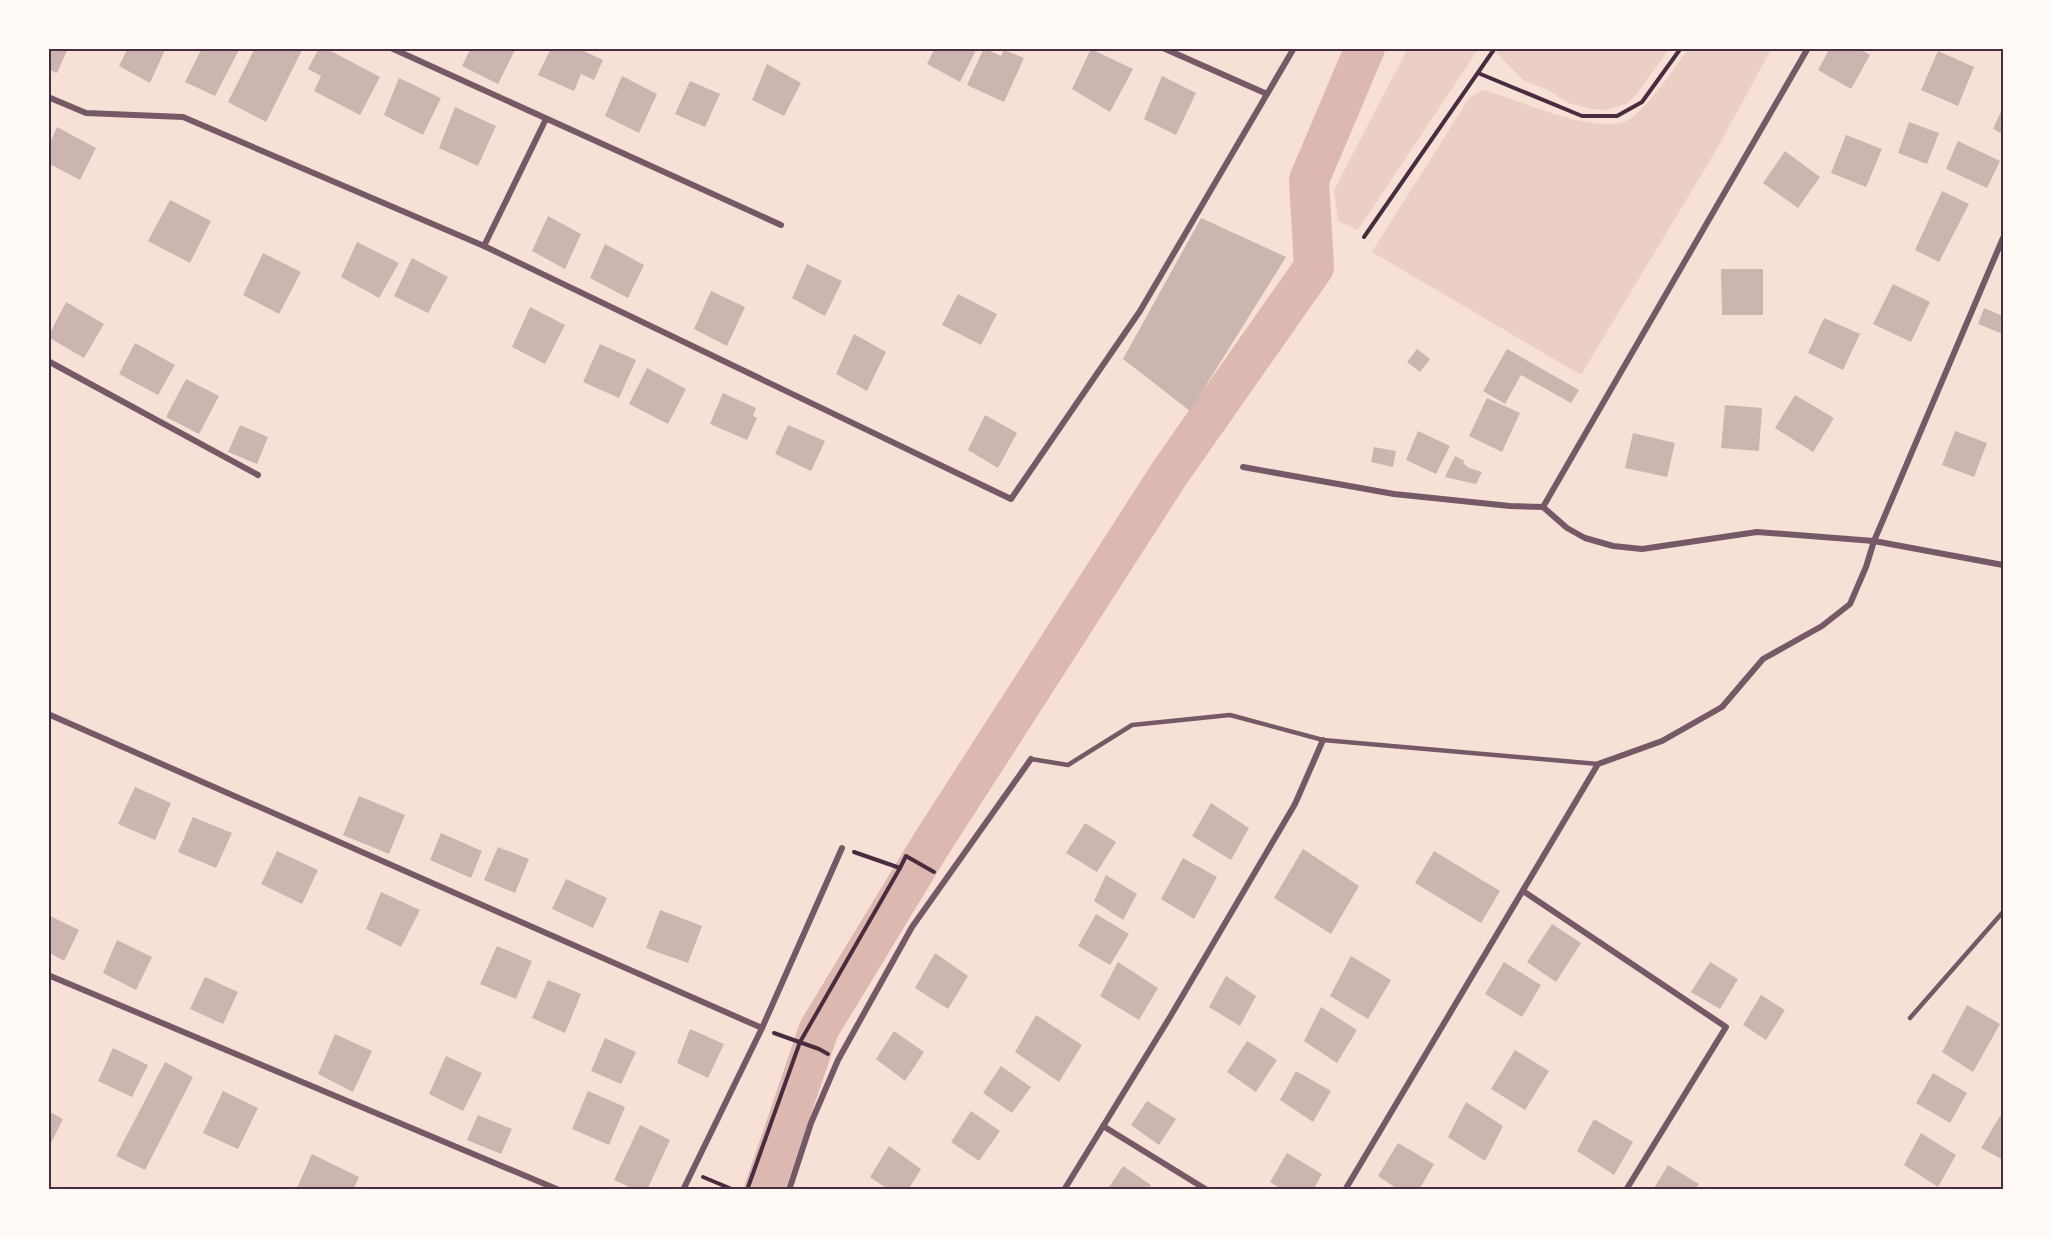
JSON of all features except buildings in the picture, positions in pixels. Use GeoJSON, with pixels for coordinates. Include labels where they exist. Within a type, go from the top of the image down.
{"type":"FeatureCollection","features":[{"type":"Feature","properties":{"kind":"street"},"geometry":{"type":"LineString","coordinates":[[391,48],[781,225]]}},
{"type":"Feature","properties":{"kind":"street"},"geometry":{"type":"LineString","coordinates":[[1162,48],[1267,94]]}},
{"type":"Feature","properties":{"kind":"street"},"geometry":{"type":"LineString","coordinates":[[48,97],[86,112],[183,117],[484,246],[1011,499],[1140,311],[1294,48]]}},
{"type":"Feature","properties":{"kind":"street"},"geometry":{"type":"LineString","coordinates":[[1543,507],[1808,48]]}},
{"type":"Feature","properties":{"kind":"street"},"geometry":{"type":"LineString","coordinates":[[484,246],[546,119]]}},
{"type":"Feature","properties":{"kind":"street"},"geometry":{"type":"LineString","coordinates":[[1345,1190],[1598,764],[1662,741],[1722,707],[1763,659],[1822,626],[1850,604],[1874,541],[2003,238]]}},
{"type":"Feature","properties":{"kind":"street"},"geometry":{"type":"LineString","coordinates":[[48,361],[258,475]]}},
{"type":"Feature","properties":{"kind":"street"},"geometry":{"type":"LineString","coordinates":[[1243,467],[1394,495],[1543,507],[1567,528],[1585,537],[1613,546],[1642,549],[1757,532],[1874,541],[2003,565]]}},
{"type":"Feature","properties":{"kind":"street"},"geometry":{"type":"LineString","coordinates":[[48,714],[762,1028]]}},
{"type":"Feature","properties":{"kind":"street"},"geometry":{"type":"LineString","coordinates":[[1064,1190],[1170,1017],[1295,804],[1323,740]]}},
{"type":"Feature","properties":{"kind":"street"},"geometry":{"type":"LineString","coordinates":[[789,1190],[811,1123],[838,1060],[912,927],[1031,759]]}},
{"type":"Feature","properties":{"kind":"street"},"geometry":{"type":"LineString","coordinates":[[683,1190],[762,1028],[842,848]]}},
{"type":"Feature","properties":{"kind":"street"},"geometry":{"type":"LineString","coordinates":[[1523,891],[1726,1026],[1626,1190]]}},
{"type":"Feature","properties":{"kind":"street"},"geometry":{"type":"LineString","coordinates":[[48,975],[559,1190]]}},
{"type":"Feature","properties":{"kind":"street"},"geometry":{"type":"LineString","coordinates":[[1103,1126],[1208,1190]]}},
{"type":"Feature","properties":{"kind":"lane"},"geometry":{"type":"LineString","coordinates":[[1031,759],[1068,765],[1132,725],[1230,715],[1323,740],[1598,764]]}},
{"type":"Feature","properties":{"kind":"lane"},"geometry":{"type":"LineString","coordinates":[[1910,1018],[2003,912]]}},
{"type":"Feature","properties":{"kind":"path"},"geometry":{"type":"LineString","coordinates":[[1364,237],[1495,48]]}},
{"type":"Feature","properties":{"kind":"path"},"geometry":{"type":"LineString","coordinates":[[1478,73],[1582,116],[1617,116],[1642,102],[1681,48]]}},
{"type":"Feature","properties":{"kind":"path"},"geometry":{"type":"LineString","coordinates":[[842,848],[900,868]]}},
{"type":"Feature","properties":{"kind":"path"},"geometry":{"type":"LineString","coordinates":[[747,1190],[800,1042],[906,856],[930,870]]}},
{"type":"Feature","properties":{"kind":"path"},"geometry":{"type":"LineString","coordinates":[[762,1028],[819,1049]]}},
{"type":"Feature","properties":{"kind":"path"},"geometry":{"type":"LineString","coordinates":[[691,1172],[734,1190]]}},
{"type":"Feature","properties":{"kind":"shaded area"},"geometry":{"type":"Polygon","coordinates":[[[1408,48],[1479,48],[1358,230],[1338,221],[1334,190],[1408,48]]]}},
{"type":"Feature","properties":{"kind":"shaded area"},"geometry":{"type":"Polygon","coordinates":[[[1499,48],[1670,48],[1635,96],[1626,104],[1607,110],[1568,103],[1548,90],[1523,80],[1496,52],[1499,48]]]}},
{"type":"Feature","properties":{"kind":"shaded area"},"geometry":{"type":"Polygon","coordinates":[[[1689,48],[1772,48],[1718,147],[1581,375],[1372,252],[1469,98],[1483,90],[1579,121],[1616,124],[1630,119],[1645,106],[1689,48]]]}},
{"type":"Feature","properties":{"kind":"waterway"},"geometry":{"type":"LineString","coordinates":[[764,1190],[819,1029],[930,846],[1169,474],[1314,267],[1309,180],[1365,48]]}}]}
